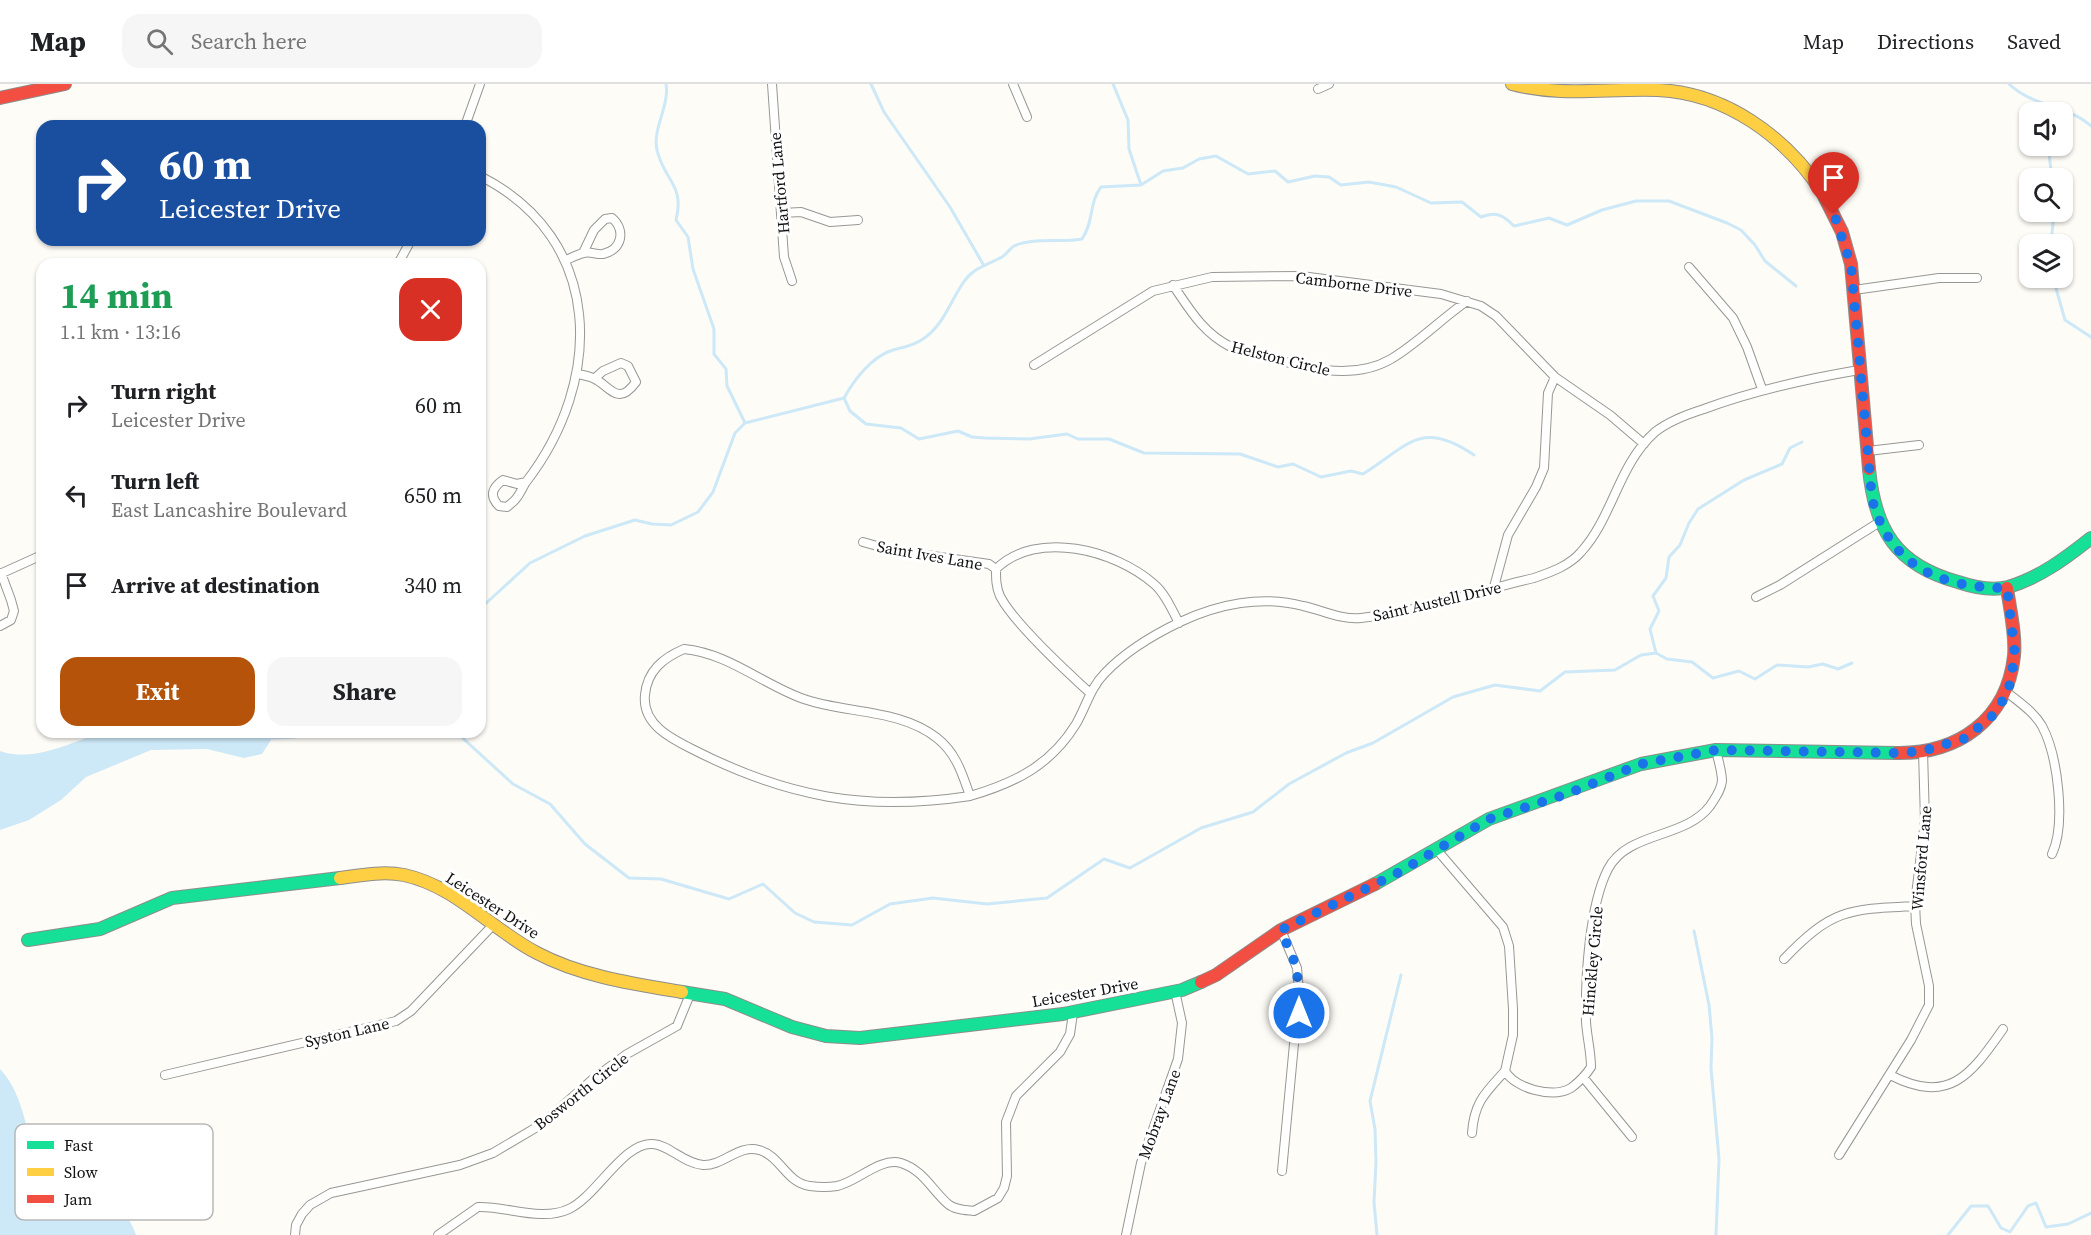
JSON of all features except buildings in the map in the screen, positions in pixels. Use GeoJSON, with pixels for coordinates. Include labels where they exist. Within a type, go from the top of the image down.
{"type":"FeatureCollection","features":[{"type":"Feature","properties":{"kind":"street"},"geometry":{"type":"LineString","coordinates":[[0,98],[65,84]]}},
{"type":"Feature","properties":{"kind":"street"},"geometry":{"type":"LineString","coordinates":[[467,120],[480,84]]}},
{"type":"Feature","properties":{"kind":"street","name":"Hartford Lane"},"geometry":{"type":"LineString","coordinates":[[771,84],[784,257],[792,281]]}},
{"type":"Feature","properties":{"kind":"street"},"geometry":{"type":"LineString","coordinates":[[1013,84],[1027,117]]}},
{"type":"Feature","properties":{"kind":"street"},"geometry":{"type":"LineString","coordinates":[[1318,89],[1329,84]]}},
{"type":"Feature","properties":{"kind":"street"},"geometry":{"type":"LineString","coordinates":[[1512,84],[1552,93],[1611,87],[1676,92],[1729,108],[1761,126],[1789,148],[1820,187],[1834,214],[1851,265],[1872,499],[1878,523],[1895,549],[1915,566],[1939,578],[1977,588],[2007,588],[2042,573],[2091,538]]}},
{"type":"Feature","properties":{"kind":"street"},"geometry":{"type":"LineString","coordinates":[[486,179],[500,186],[532,211],[546,228],[566,260],[580,316],[578,374],[559,432],[534,475],[526,482]]}},
{"type":"Feature","properties":{"kind":"street"},"geometry":{"type":"LineString","coordinates":[[782,213],[801,213],[830,222],[858,220]]}},
{"type":"Feature","properties":{"kind":"street"},"geometry":{"type":"LineString","coordinates":[[566,260],[583,253],[602,254],[616,246],[621,236],[618,223],[612,218],[599,224],[583,253]]}},
{"type":"Feature","properties":{"kind":"street"},"geometry":{"type":"LineString","coordinates":[[1689,267],[1733,318],[1747,346],[1762,389]]}},
{"type":"Feature","properties":{"kind":"street","name":"Camborne Drive"},"geometry":{"type":"LineString","coordinates":[[1034,365],[1077,341],[1133,302],[1153,291],[1212,277],[1301,276],[1441,294],[1467,301],[1496,316],[1555,377],[1610,415],[1644,444]]}},
{"type":"Feature","properties":{"kind":"street"},"geometry":{"type":"LineString","coordinates":[[1854,290],[1939,278],[1977,278]]}},
{"type":"Feature","properties":{"kind":"street","name":"Helston Circle"},"geometry":{"type":"LineString","coordinates":[[1173,285],[1202,327],[1215,339],[1231,347],[1333,371],[1354,372],[1390,360],[1467,301]]}},
{"type":"Feature","properties":{"kind":"street"},"geometry":{"type":"LineString","coordinates":[[578,374],[595,378],[617,394],[625,393],[636,382],[628,366],[621,363],[612,366],[595,378]]}},
{"type":"Feature","properties":{"kind":"street","name":"Saint Austell Drive"},"geometry":{"type":"LineString","coordinates":[[970,796],[955,756],[936,736],[907,723],[802,698],[706,651],[684,649],[669,656],[656,667],[647,682],[645,697],[649,718],[669,737],[749,777],[806,794],[854,800],[942,800],[970,796],[1006,785],[1035,770],[1059,748],[1077,723],[1090,693],[1104,674],[1126,654],[1179,622],[1214,608],[1276,601],[1358,619],[1494,587],[1560,568],[1581,553],[1596,531],[1621,479],[1644,444],[1657,431],[1683,416],[1762,389],[1859,370]]}},
{"type":"Feature","properties":{"kind":"street"},"geometry":{"type":"LineString","coordinates":[[1494,587],[1508,535],[1544,468],[1548,393],[1555,377]]}},
{"type":"Feature","properties":{"kind":"street"},"geometry":{"type":"LineString","coordinates":[[1868,451],[1919,445]]}},
{"type":"Feature","properties":{"kind":"street"},"geometry":{"type":"LineString","coordinates":[[1756,597],[1780,585],[1878,523]]}},
{"type":"Feature","properties":{"kind":"street","name":"Saint Ives Lane"},"geometry":{"type":"LineString","coordinates":[[862,543],[891,550],[989,564],[996,569]]}},
{"type":"Feature","properties":{"kind":"street"},"geometry":{"type":"LineString","coordinates":[[1090,693],[1025,627],[1001,598],[995,582],[996,569],[1014,555],[1031,550],[1068,548],[1088,552],[1107,558],[1155,585],[1179,622]]}},
{"type":"Feature","properties":{"kind":"street"},"geometry":{"type":"LineString","coordinates":[[0,626],[11,620],[14,611],[1,571],[36,557]]}},
{"type":"Feature","properties":{"kind":"street","name":"Leicester Drive"},"geometry":{"type":"LineString","coordinates":[[28,940],[100,929],[172,898],[370,874],[404,875],[439,889],[474,909],[493,925],[538,954],[573,968],[647,986],[725,999],[792,1027],[843,1039],[1072,1013],[1176,991],[1216,975],[1281,930],[1378,883],[1489,819],[1567,794],[1641,764],[1716,750],[1867,754],[1923,751],[1966,738],[1992,716],[2008,693],[2015,655],[2007,588]]}},
{"type":"Feature","properties":{"kind":"street"},"geometry":{"type":"LineString","coordinates":[[2008,693],[2030,710],[2041,724],[2055,762],[2059,840],[2052,854]]}},
{"type":"Feature","properties":{"kind":"street","name":"Hinckley Circle"},"geometry":{"type":"LineString","coordinates":[[1583,1077],[1591,1067],[1586,993],[1592,924],[1599,890],[1609,867],[1626,850],[1688,826],[1704,813],[1715,799],[1722,780],[1716,750]]}},
{"type":"Feature","properties":{"kind":"street","name":"Winsford Lane"},"geometry":{"type":"LineString","coordinates":[[1839,1155],[1890,1075],[1929,1005],[1929,986],[1915,906],[1925,821],[1923,751]]}},
{"type":"Feature","properties":{"kind":"street"},"geometry":{"type":"LineString","coordinates":[[1437,850],[1503,927],[1509,946],[1513,1035],[1505,1071],[1481,1098],[1473,1114],[1472,1132]]}},
{"type":"Feature","properties":{"kind":"street"},"geometry":{"type":"LineString","coordinates":[[1784,959],[1816,928],[1848,911],[1915,906]]}},
{"type":"Feature","properties":{"kind":"street","name":"Syston Lane"},"geometry":{"type":"LineString","coordinates":[[165,1075],[396,1020],[411,1011],[493,925]]}},
{"type":"Feature","properties":{"kind":"street"},"geometry":{"type":"LineString","coordinates":[[1281,930],[1297,968],[1299,991],[1282,1171]]}},
{"type":"Feature","properties":{"kind":"street","name":"Mobray Lane"},"geometry":{"type":"LineString","coordinates":[[1126,1235],[1141,1163],[1178,1059],[1182,1023],[1176,991]]}},
{"type":"Feature","properties":{"kind":"street","name":"Bosworth Circle"},"geometry":{"type":"LineString","coordinates":[[295,1235],[296,1225],[302,1214],[320,1198],[330,1193],[460,1164],[493,1153],[542,1124],[618,1061],[677,1026],[691,992]]}},
{"type":"Feature","properties":{"kind":"street"},"geometry":{"type":"LineString","coordinates":[[438,1235],[478,1207],[548,1214],[568,1210],[588,1197],[629,1152],[642,1145],[653,1144],[693,1164],[706,1165],[719,1163],[747,1149],[758,1149],[775,1160],[788,1175],[809,1186],[837,1186],[879,1166],[898,1162],[913,1168],[932,1184],[950,1206],[974,1211],[998,1198],[1004,1188],[1007,1176],[1006,1122],[1016,1096],[1060,1052],[1070,1034],[1072,1013]]}},
{"type":"Feature","properties":{"kind":"street"},"geometry":{"type":"LineString","coordinates":[[1890,1075],[1911,1086],[1926,1089],[1958,1081],[1982,1058],[2003,1029]]}},
{"type":"Feature","properties":{"kind":"street"},"geometry":{"type":"LineString","coordinates":[[1505,1071],[1510,1079],[1521,1086],[1544,1091],[1569,1089],[1583,1077],[1632,1137]]}},
{"type":"Feature","properties":{"kind":"water"},"geometry":{"type":"Polygon","coordinates":[[[88,738],[272,738],[262,754],[244,758],[207,749],[151,750],[86,777],[61,800],[29,820],[0,830],[0,751],[26,754],[66,746],[88,738]]]}},
{"type":"Feature","properties":{"kind":"water"},"geometry":{"type":"Polygon","coordinates":[[[0,1069],[18,1097],[26,1124],[15,1124],[15,1220],[129,1220],[136,1235],[0,1235],[0,1069]]]}},
{"type":"Feature","properties":{"kind":"waterway"},"geometry":{"type":"LineString","coordinates":[[666,84],[666,100],[657,134],[657,150],[676,190],[678,198],[676,220],[688,237],[693,269],[714,329],[714,354],[726,369],[727,386],[745,423]]}},
{"type":"Feature","properties":{"kind":"waterway"},"geometry":{"type":"LineString","coordinates":[[871,84],[884,112],[950,207],[983,264]]}},
{"type":"Feature","properties":{"kind":"waterway"},"geometry":{"type":"LineString","coordinates":[[1113,84],[1128,120],[1129,149],[1141,185]]}},
{"type":"Feature","properties":{"kind":"waterway"},"geometry":{"type":"LineString","coordinates":[[2009,84],[2018,92],[2072,114],[2091,126]]}},
{"type":"Feature","properties":{"kind":"waterway"},"geometry":{"type":"LineString","coordinates":[[486,603],[530,563],[585,536],[635,520],[671,525],[698,512],[713,492],[735,433],[745,423],[844,398],[858,376],[871,363],[885,353],[916,343],[930,334],[941,321],[963,283],[975,271],[1022,243],[1082,239],[1101,187],[1141,185],[1163,171],[1183,168],[1199,159],[1216,156],[1248,174],[1275,171],[1288,182],[1315,176],[1329,177],[1341,185],[1369,182],[1396,187],[1431,203],[1462,202],[1481,217],[1491,214],[1499,215],[1514,226],[1549,218],[1567,225],[1602,210],[1636,201],[1669,201],[1741,230],[1755,245],[1765,261],[1796,286]]}},
{"type":"Feature","properties":{"kind":"waterway"},"geometry":{"type":"LineString","coordinates":[[2049,156],[2051,168]]}},
{"type":"Feature","properties":{"kind":"waterway"},"geometry":{"type":"LineString","coordinates":[[2052,234],[2053,222]]}},
{"type":"Feature","properties":{"kind":"waterway"},"geometry":{"type":"LineString","coordinates":[[2056,288],[2065,320],[2091,337]]}},
{"type":"Feature","properties":{"kind":"waterway"},"geometry":{"type":"LineString","coordinates":[[844,398],[850,411],[866,424],[901,428],[919,439],[958,431],[972,437],[985,438],[1029,439],[1067,434],[1078,439],[1109,439],[1144,453],[1240,454],[1278,467],[1293,464],[1321,477],[1351,471],[1363,474],[1404,446],[1416,440],[1428,438],[1456,444],[1474,455]]}},
{"type":"Feature","properties":{"kind":"waterway"},"geometry":{"type":"LineString","coordinates":[[1656,653],[1650,629],[1659,611],[1653,596],[1666,578],[1669,557],[1680,545],[1698,509],[1744,480],[1782,464],[1790,448],[1802,442]]}},
{"type":"Feature","properties":{"kind":"waterway"},"geometry":{"type":"LineString","coordinates":[[463,738],[513,784],[550,804],[585,844],[629,878],[661,879],[729,899],[763,884],[795,913],[814,922],[852,925],[890,904],[933,898],[987,904],[1047,898],[1104,859],[1130,868],[1201,828],[1253,812],[1289,784],[1346,753],[1373,743],[1453,697],[1495,685],[1540,691],[1565,672],[1615,670],[1641,655],[1656,653],[1667,659],[1692,662],[1713,678],[1739,671],[1755,679],[1777,665],[1808,667],[1823,664],[1838,669],[1852,663]]}},
{"type":"Feature","properties":{"kind":"waterway"},"geometry":{"type":"LineString","coordinates":[[1694,931],[1709,1005],[1712,1038],[1711,1068],[1719,1159],[1716,1235]]}},
{"type":"Feature","properties":{"kind":"waterway"},"geometry":{"type":"LineString","coordinates":[[1377,1235],[1374,1202],[1375,1129],[1370,1101],[1401,975]]}},
{"type":"Feature","properties":{"kind":"waterway"},"geometry":{"type":"LineString","coordinates":[[1948,1235],[1971,1206],[1988,1206],[2001,1228],[2010,1232],[2028,1206],[2036,1203],[2046,1227],[2068,1224],[2091,1213]]}},
{"type":"Feature","properties":{"kind":"traffic: fast"},"geometry":{"type":"LineString","coordinates":[[1869,469],[1877,510],[1892,542],[1919,566],[1964,584],[1996,589],[2008,587],[2052,567],[2091,538]]}},
{"type":"Feature","properties":{"kind":"traffic: fast"},"geometry":{"type":"LineString","coordinates":[[1375,884],[1489,819],[1641,764],[1716,750],[1896,753]]}},
{"type":"Feature","properties":{"kind":"traffic: fast"},"geometry":{"type":"LineString","coordinates":[[28,940],[100,929],[172,898],[340,878]]}},
{"type":"Feature","properties":{"kind":"traffic: fast"},"geometry":{"type":"LineString","coordinates":[[682,992],[725,999],[792,1027],[826,1036],[860,1038],[1063,1014],[1182,990],[1201,982]]}},
{"type":"Feature","properties":{"kind":"traffic: slow"},"geometry":{"type":"LineString","coordinates":[[1512,84],[1567,91],[1658,90],[1707,99],[1730,109],[1772,136],[1791,153],[1822,192]]}},
{"type":"Feature","properties":{"kind":"traffic: slow"},"geometry":{"type":"LineString","coordinates":[[340,878],[389,873],[423,881],[457,898],[520,943],[554,961],[608,978],[682,992]]}},
{"type":"Feature","properties":{"kind":"traffic: jam"},"geometry":{"type":"LineString","coordinates":[[0,98],[65,84]]}},
{"type":"Feature","properties":{"kind":"traffic: jam"},"geometry":{"type":"LineString","coordinates":[[1822,192],[1842,232],[1851,264],[1869,469]]}},
{"type":"Feature","properties":{"kind":"traffic: jam"},"geometry":{"type":"LineString","coordinates":[[1896,753],[1919,752],[1959,740],[1976,729],[1990,715],[2009,679],[2014,656],[2007,588]]}},
{"type":"Feature","properties":{"kind":"traffic: jam"},"geometry":{"type":"LineString","coordinates":[[1201,982],[1216,975],[1281,930],[1375,884]]}},
{"type":"Feature","properties":{"kind":"route"},"geometry":{"type":"LineString","coordinates":[[1299,1013],[1297,968],[1281,930],[1396,874],[1489,819],[1533,803],[1567,794],[1641,764],[1674,756],[1716,750],[1867,754],[1923,751],[1966,738],[1992,716],[2008,693],[2015,655],[2007,588],[1977,588],[1939,578],[1915,566],[1895,549],[1878,523],[1872,499],[1851,265],[1834,214]]}}]}
